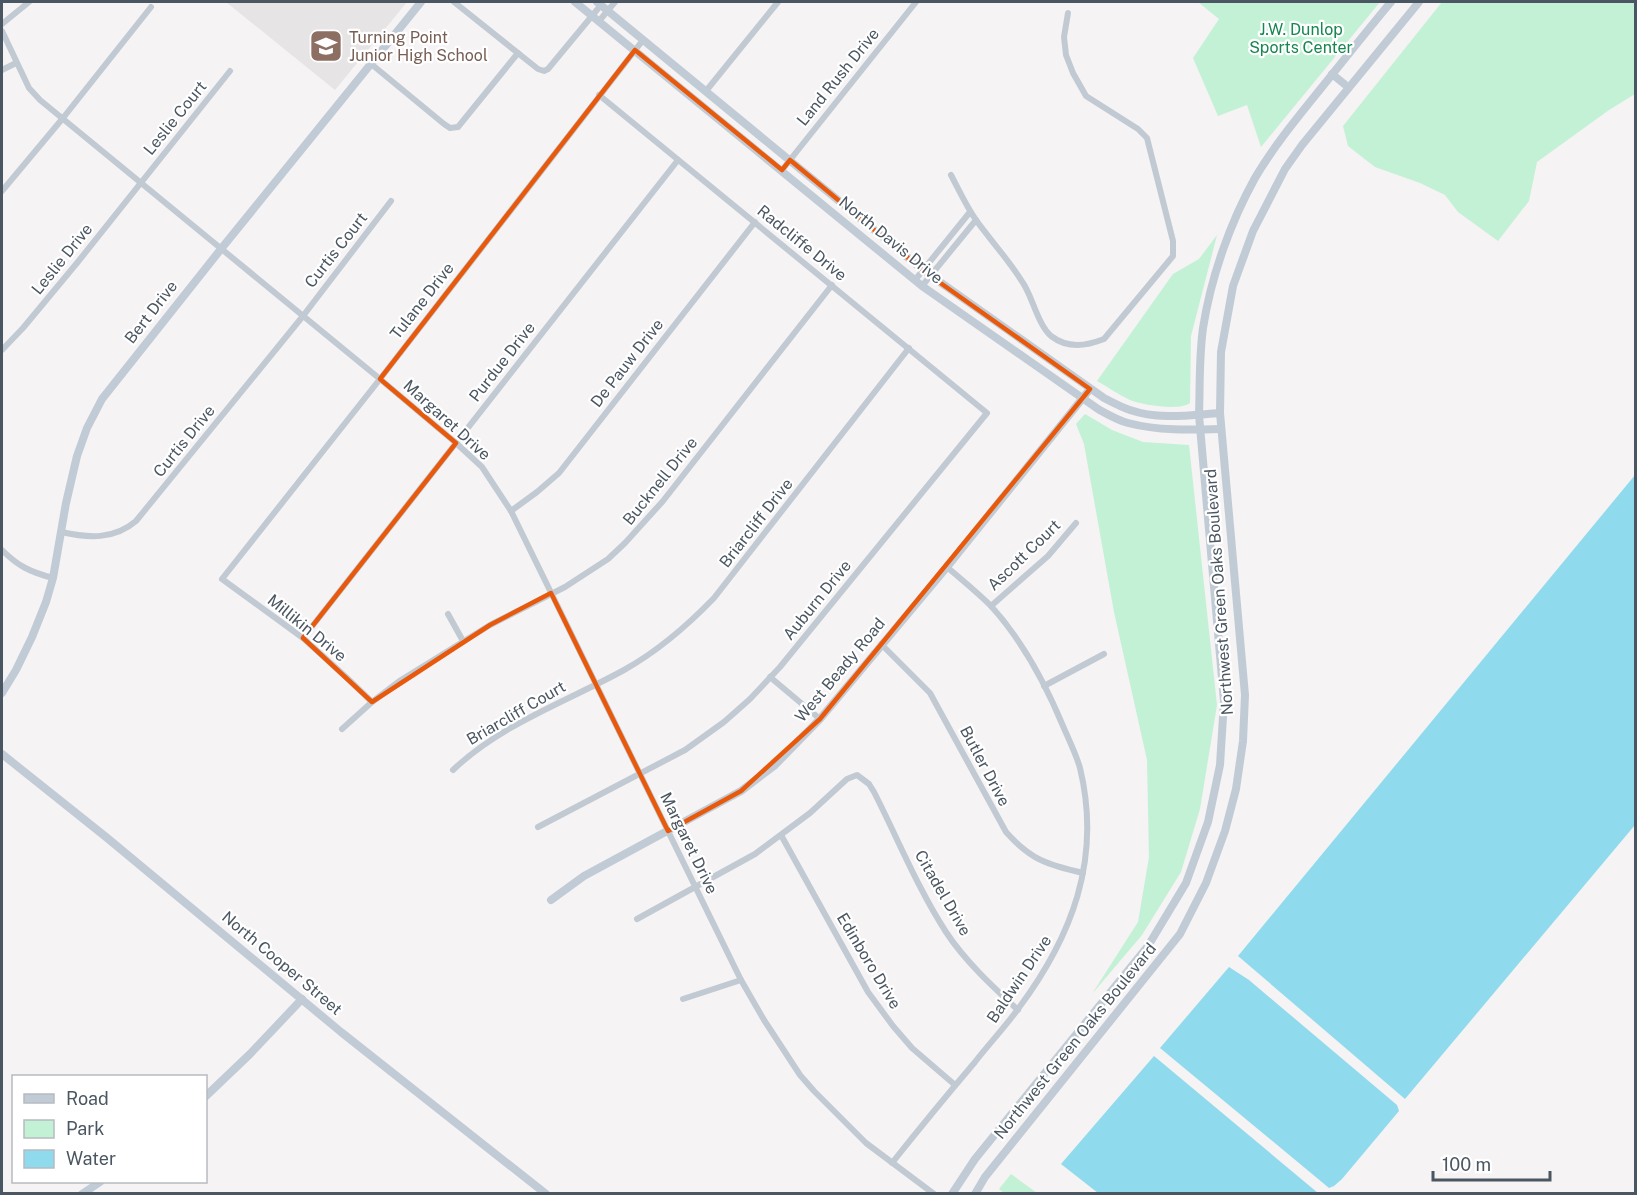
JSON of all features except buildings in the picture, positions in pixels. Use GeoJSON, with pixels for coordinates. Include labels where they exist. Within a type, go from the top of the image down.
{"type":"FeatureCollection","features":[{"type":"Feature","properties":{"kind":"main road","name":"Bert Drive"},"geometry":{"type":"LineString","coordinates":[[2,693],[32,637],[53,578],[76,456],[102,399],[419,2]]}},
{"type":"Feature","properties":{"kind":"main road","name":"North Davis Drive"},"geometry":{"type":"LineString","coordinates":[[575,2],[918,283],[1098,409],[1125,422],[1153,429],[1221,429]]}},
{"type":"Feature","properties":{"kind":"main road","name":"Northwest Green Oaks Boulevard"},"geometry":{"type":"LineString","coordinates":[[952,1194],[975,1159],[1148,946],[1186,883],[1208,822],[1220,765],[1224,701],[1199,415],[1203,328],[1211,291],[1238,212],[1272,152],[1391,2]]}},
{"type":"Feature","properties":{"kind":"main road","name":"Northwest Green Oaks Boulevard"},"geometry":{"type":"LineString","coordinates":[[975,1194],[985,1177],[1180,934],[1206,883],[1225,831],[1236,789],[1243,741],[1245,695],[1220,413],[1221,352],[1233,286],[1253,231],[1285,169],[1348,87],[1419,2]]}},
{"type":"Feature","properties":{"kind":"main road","name":"North Davis Drive"},"geometry":{"type":"LineString","coordinates":[[602,6],[927,273],[1090,389],[1130,410],[1154,416],[1220,413]]}},
{"type":"Feature","properties":{"kind":"main road"},"geometry":{"type":"LineString","coordinates":[[1332,74],[1348,87]]}},
{"type":"Feature","properties":{"kind":"main road","name":"West Beady Road"},"geometry":{"type":"LineString","coordinates":[[551,900],[584,876],[741,791],[775,765],[820,719],[947,567],[1090,389]]}},
{"type":"Feature","properties":{"kind":"main road","name":"North Cooper Street"},"geometry":{"type":"LineString","coordinates":[[2,753],[302,999],[546,1194]]}},
{"type":"Feature","properties":{"kind":"main road"},"geometry":{"type":"LineString","coordinates":[[207,1095],[302,999]]}},
{"type":"Feature","properties":{"kind":"main road"},"geometry":{"type":"LineString","coordinates":[[984,1194],[985,1177]]}},
{"type":"Feature","properties":{"kind":"main road"},"geometry":{"type":"LineString","coordinates":[[82,1194],[98,1183]]}},
{"type":"Feature","properties":{"kind":"street"},"geometry":{"type":"LineString","coordinates":[[2,24],[28,2]]}},
{"type":"Feature","properties":{"kind":"street"},"geometry":{"type":"LineString","coordinates":[[454,2],[538,69],[544,71],[595,18],[602,6],[615,2]]}},
{"type":"Feature","properties":{"kind":"street"},"geometry":{"type":"LineString","coordinates":[[706,91],[778,2]]}},
{"type":"Feature","properties":{"kind":"street","name":"Land Rush Drive"},"geometry":{"type":"LineString","coordinates":[[782,170],[916,2]]}},
{"type":"Feature","properties":{"kind":"street"},"geometry":{"type":"LineString","coordinates":[[2,192],[151,7]]}},
{"type":"Feature","properties":{"kind":"street"},"geometry":{"type":"LineString","coordinates":[[951,174],[970,212],[1024,284],[1045,328],[1062,342],[1077,346],[1104,339],[1173,256],[1173,241],[1147,138],[1138,129],[1086,96],[1065,55],[1064,37],[1068,13]]}},
{"type":"Feature","properties":{"kind":"street","name":"Margaret Drive"},"geometry":{"type":"LineString","coordinates":[[2,31],[29,88],[40,100],[380,379],[482,467],[511,511],[741,980],[764,1020],[800,1075],[866,1143],[934,1194]]}},
{"type":"Feature","properties":{"kind":"street","name":"Tulane Drive"},"geometry":{"type":"LineString","coordinates":[[222,579],[643,40]]}},
{"type":"Feature","properties":{"kind":"street"},"geometry":{"type":"LineString","coordinates":[[370,63],[450,128],[458,127],[518,53]]}},
{"type":"Feature","properties":{"kind":"street"},"geometry":{"type":"LineString","coordinates":[[2,70],[16,63]]}},
{"type":"Feature","properties":{"kind":"street","name":"Leslie Court"},"geometry":{"type":"LineString","coordinates":[[140,182],[230,71]]}},
{"type":"Feature","properties":{"kind":"street","name":"Radcliffe Drive"},"geometry":{"type":"LineString","coordinates":[[599,95],[987,413]]}},
{"type":"Feature","properties":{"kind":"street","name":"Purdue Drive"},"geometry":{"type":"LineString","coordinates":[[303,638],[678,160]]}},
{"type":"Feature","properties":{"kind":"street","name":"Leslie Drive"},"geometry":{"type":"LineString","coordinates":[[2,351],[140,182]]}},
{"type":"Feature","properties":{"kind":"street","name":"Curtis Court"},"geometry":{"type":"LineString","coordinates":[[303,316],[391,201]]}},
{"type":"Feature","properties":{"kind":"street"},"geometry":{"type":"LineString","coordinates":[[927,273],[970,212]]}},
{"type":"Feature","properties":{"kind":"street"},"geometry":{"type":"LineString","coordinates":[[918,283],[976,220]]}},
{"type":"Feature","properties":{"kind":"street","name":"De Pauw Drive"},"geometry":{"type":"LineString","coordinates":[[511,511],[559,473],[754,222]]}},
{"type":"Feature","properties":{"kind":"street","name":"Bucknell Drive"},"geometry":{"type":"LineString","coordinates":[[342,729],[401,680],[490,625],[565,587],[608,559],[644,524],[832,285]]}},
{"type":"Feature","properties":{"kind":"street","name":"Curtis Drive"},"geometry":{"type":"LineString","coordinates":[[61,532],[103,537],[128,528],[136,521],[303,316]]}},
{"type":"Feature","properties":{"kind":"street","name":"Briarcliff Drive"},"geometry":{"type":"LineString","coordinates":[[596,684],[654,651],[683,629],[714,598],[909,348]]}},
{"type":"Feature","properties":{"kind":"street","name":"Auburn Drive"},"geometry":{"type":"LineString","coordinates":[[538,827],[685,750],[724,722],[750,699],[987,413]]}},
{"type":"Feature","properties":{"kind":"street","name":"Ascott Court"},"geometry":{"type":"LineString","coordinates":[[991,606],[1048,556],[1076,523]]}},
{"type":"Feature","properties":{"kind":"street"},"geometry":{"type":"LineString","coordinates":[[2,550],[13,561],[33,573],[53,578]]}},
{"type":"Feature","properties":{"kind":"street","name":"Baldwin Drive"},"geometry":{"type":"LineString","coordinates":[[892,1163],[1018,1010],[1043,972],[1063,938],[1080,891],[1087,843],[1087,825],[1079,766],[1044,686],[1027,656],[991,606],[947,567]]}},
{"type":"Feature","properties":{"kind":"street","name":"Millikin Drive"},"geometry":{"type":"LineString","coordinates":[[222,579],[303,638],[372,702]]}},
{"type":"Feature","properties":{"kind":"street"},"geometry":{"type":"LineString","coordinates":[[448,614],[463,641]]}},
{"type":"Feature","properties":{"kind":"street","name":"Butler Drive"},"geometry":{"type":"LineString","coordinates":[[881,644],[930,693],[1006,832],[1015,843],[1042,862],[1083,873]]}},
{"type":"Feature","properties":{"kind":"street"},"geometry":{"type":"LineString","coordinates":[[1044,686],[1104,654]]}},
{"type":"Feature","properties":{"kind":"street"},"geometry":{"type":"LineString","coordinates":[[770,677],[820,719]]}},
{"type":"Feature","properties":{"kind":"street","name":"Briarcliff Court"},"geometry":{"type":"LineString","coordinates":[[453,770],[487,742],[596,684]]}},
{"type":"Feature","properties":{"kind":"street","name":"Citadel Drive"},"geometry":{"type":"LineString","coordinates":[[781,835],[810,813],[847,778],[857,776],[861,778],[874,792],[947,933],[987,981],[1018,1010]]}},
{"type":"Feature","properties":{"kind":"street"},"geometry":{"type":"LineString","coordinates":[[638,919],[755,854],[781,835]]}},
{"type":"Feature","properties":{"kind":"street","name":"Edinboro Drive"},"geometry":{"type":"LineString","coordinates":[[781,835],[868,992],[912,1048],[955,1085]]}},
{"type":"Feature","properties":{"kind":"street"},"geometry":{"type":"LineString","coordinates":[[683,999],[741,980]]}},
{"type":"Feature","properties":{"kind":"highlighted area"},"geometry":{"type":"Polygon","coordinates":[[[635,50],[782,170],[790,160],[925,272],[1090,389],[820,719],[741,791],[668,831],[551,593],[490,625],[372,702],[303,638],[456,443],[380,379],[635,50]]]}},
{"type":"Feature","properties":{"kind":"shaded area","name":"Turning Point Junior High School"},"geometry":{"type":"Polygon","coordinates":[[[226,2],[407,2],[335,90],[226,2]]]}},
{"type":"Feature","properties":{"kind":"green space","name":"J.W. Dunlop Sports Center"},"geometry":{"type":"Polygon","coordinates":[[[1198,2],[1380,2],[1261,147],[1247,105],[1218,116],[1193,58],[1219,19],[1198,2]]]}},
{"type":"Feature","properties":{"kind":"green space"},"geometry":{"type":"Polygon","coordinates":[[[1442,2],[1635,2],[1635,94],[1537,162],[1529,201],[1498,241],[1458,212],[1445,195],[1420,183],[1375,167],[1348,146],[1343,126],[1442,2]]]}},
{"type":"Feature","properties":{"kind":"green space"},"geometry":{"type":"Polygon","coordinates":[[[1217,235],[1191,336],[1190,403],[1178,407],[1143,404],[1126,398],[1097,381],[1173,274],[1199,259],[1217,235]]]}},
{"type":"Feature","properties":{"kind":"green space"},"geometry":{"type":"Polygon","coordinates":[[[1085,414],[1112,430],[1143,442],[1189,445],[1217,705],[1200,809],[1181,872],[1142,935],[1092,994],[1138,922],[1149,857],[1147,760],[1114,612],[1084,444],[1076,424],[1085,414]]]}},
{"type":"Feature","properties":{"kind":"green space"},"geometry":{"type":"Polygon","coordinates":[[[1011,1174],[1037,1193],[1004,1193],[999,1189],[1011,1174]]]}},
{"type":"Feature","properties":{"kind":"water"},"geometry":{"type":"Polygon","coordinates":[[[1635,475],[1635,825],[1405,1099],[1238,956],[1635,475]]]}},
{"type":"Feature","properties":{"kind":"water"},"geometry":{"type":"Polygon","coordinates":[[[1229,967],[1249,980],[1397,1105],[1399,1111],[1334,1186],[1329,1188],[1160,1048],[1229,967]]]}},
{"type":"Feature","properties":{"kind":"water"},"geometry":{"type":"Polygon","coordinates":[[[1154,1056],[1318,1193],[1098,1193],[1061,1164],[1154,1056]]]}},
{"type":"Feature","properties":{"kind":"place","name":"Turning Point Junior High School"},"geometry":{"type":"Point","coordinates":[326,46]}}]}
